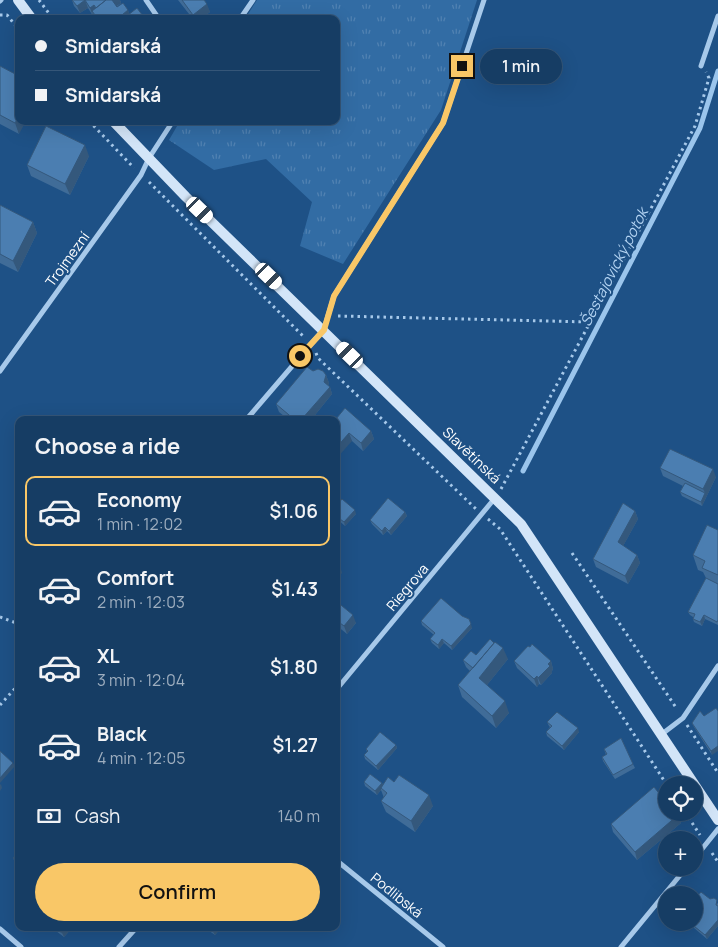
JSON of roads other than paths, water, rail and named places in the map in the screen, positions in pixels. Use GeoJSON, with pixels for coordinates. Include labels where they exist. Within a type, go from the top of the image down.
{"type":"FeatureCollection","features":[{"type":"Feature","properties":{"kind":"street"},"geometry":{"type":"LineString","coordinates":[[18,0],[29,15]]}},
{"type":"Feature","properties":{"kind":"street"},"geometry":{"type":"LineString","coordinates":[[146,0],[156,15]]}},
{"type":"Feature","properties":{"kind":"street"},"geometry":{"type":"LineString","coordinates":[[243,15],[253,0]]}},
{"type":"Feature","properties":{"kind":"street"},"geometry":{"type":"LineString","coordinates":[[249,416],[324,330],[334,296],[443,123],[484,0]]}},
{"type":"Feature","properties":{"kind":"street"},"geometry":{"type":"LineString","coordinates":[[701,66],[718,16]]}},
{"type":"Feature","properties":{"kind":"street","name":"Slavětínská"},"geometry":{"type":"LineString","coordinates":[[117,125],[521,524],[718,820]]}},
{"type":"Feature","properties":{"kind":"street","name":"Trojmezní"},"geometry":{"type":"LineString","coordinates":[[0,371],[141,175],[149,158],[170,125]]}},
{"type":"Feature","properties":{"kind":"street","name":"Riegrova"},"geometry":{"type":"LineString","coordinates":[[340,685],[496,498]]}},
{"type":"Feature","properties":{"kind":"street"},"geometry":{"type":"LineString","coordinates":[[662,734],[682,718],[718,666]]}},
{"type":"Feature","properties":{"kind":"street"},"geometry":{"type":"LineString","coordinates":[[703,848],[718,829]]}},
{"type":"Feature","properties":{"kind":"street","name":"Podlibská"},"geometry":{"type":"LineString","coordinates":[[340,863],[443,947]]}},
{"type":"Feature","properties":{"kind":"street"},"geometry":{"type":"LineString","coordinates":[[621,947],[679,876]]}},
{"type":"Feature","properties":{"kind":"street"},"geometry":{"type":"LineString","coordinates":[[0,929],[21,947]]}},
{"type":"Feature","properties":{"kind":"street"},"geometry":{"type":"LineString","coordinates":[[119,947],[133,931]]}},
{"type":"Feature","properties":{"kind":"waterway","name":"Šestajovický potok"},"geometry":{"type":"LineString","coordinates":[[523,471],[700,128],[718,71]]}}]}
